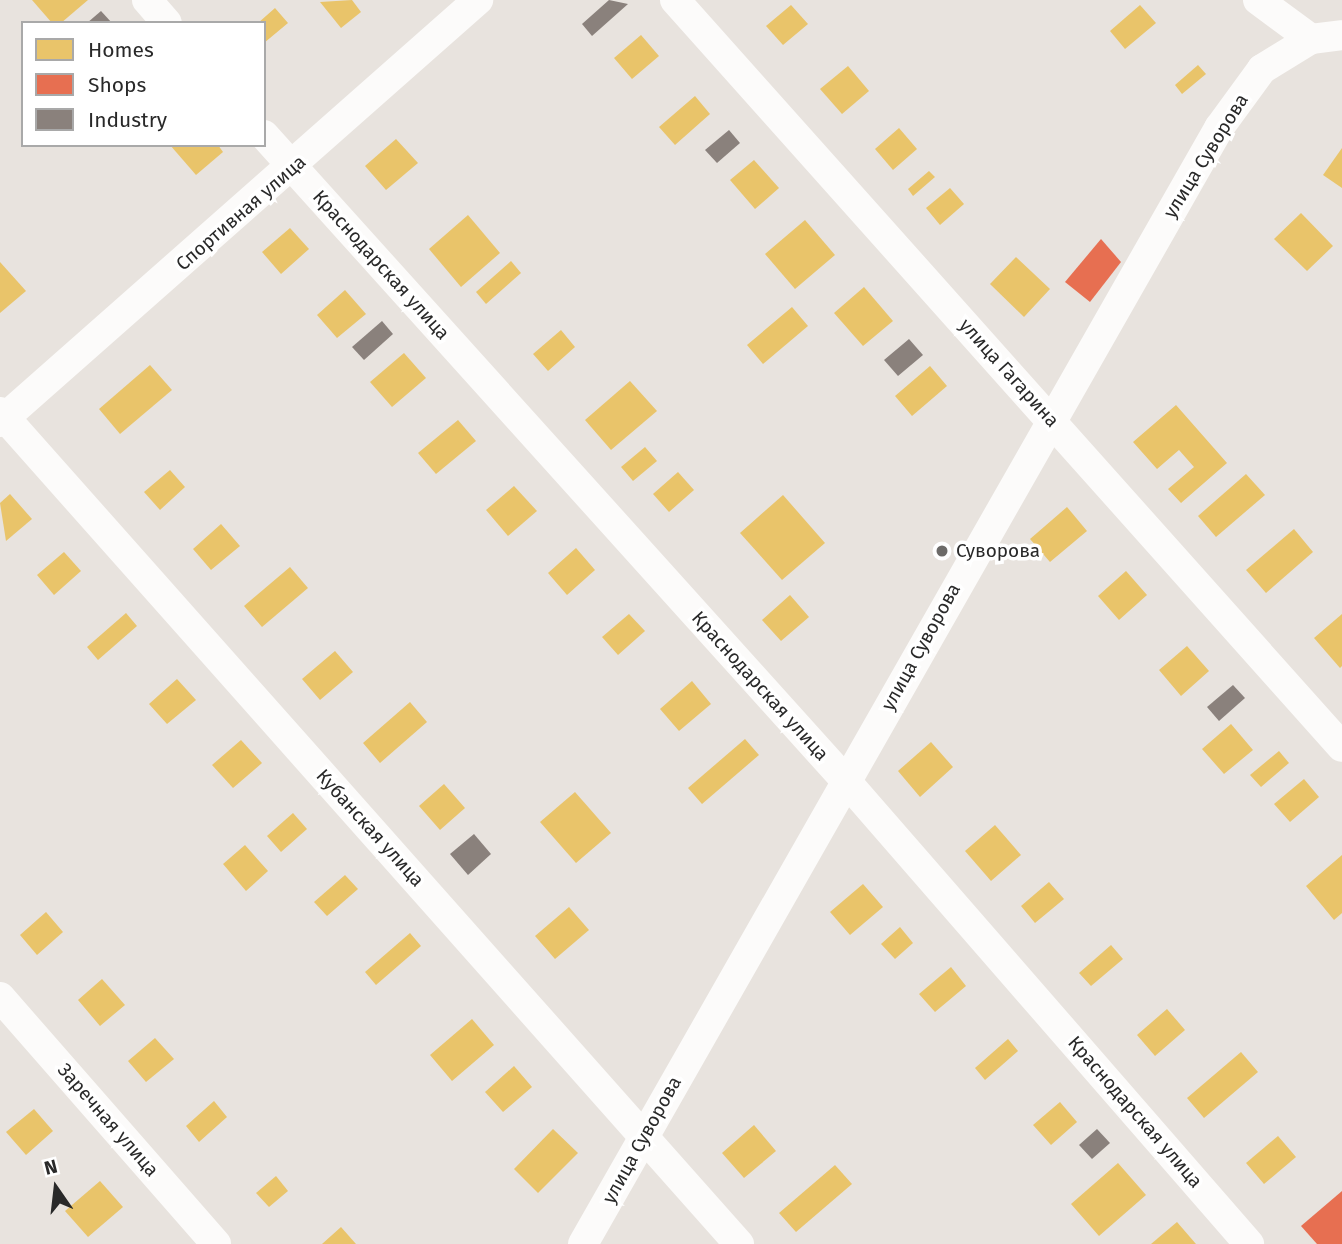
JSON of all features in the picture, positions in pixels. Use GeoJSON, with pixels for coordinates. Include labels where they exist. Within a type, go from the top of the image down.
{"type":"FeatureCollection","features":[{"type":"Feature","properties":{"kind":"street"},"geometry":{"type":"LineString","coordinates":[[147,0],[165,21]]}},
{"type":"Feature","properties":{"kind":"street","name":"Спортивная улица"},"geometry":{"type":"LineString","coordinates":[[2,417],[293,168],[478,0]]}},
{"type":"Feature","properties":{"kind":"street","name":"улица Гагарина"},"geometry":{"type":"LineString","coordinates":[[675,0],[1342,747]]}},
{"type":"Feature","properties":{"kind":"street"},"geometry":{"type":"LineString","coordinates":[[1258,0],[1311,38],[1342,35]]}},
{"type":"Feature","properties":{"kind":"street","name":"улица Суворова"},"geometry":{"type":"LineString","coordinates":[[583,1244],[1050,418],[1219,128],[1262,69],[1311,38]]}},
{"type":"Feature","properties":{"kind":"street","name":"Краснодарская улица"},"geometry":{"type":"LineString","coordinates":[[266,137],[846,781],[1249,1244]]}},
{"type":"Feature","properties":{"kind":"street","name":"Кубанская улица"},"geometry":{"type":"LineString","coordinates":[[2,417],[739,1244]]}},
{"type":"Feature","properties":{"kind":"street","name":"Заречная улица"},"geometry":{"type":"LineString","coordinates":[[0,997],[216,1244]]}},
{"type":"Feature","properties":{"kind":"building: Homes"},"geometry":{"type":"Polygon","coordinates":[[[32,0],[88,0],[63,21],[50,21],[32,0]]]}},
{"type":"Feature","properties":{"kind":"building: Homes"},"geometry":{"type":"Polygon","coordinates":[[[352,0],[361,12],[341,28],[320,2],[352,0]]]}},
{"type":"Feature","properties":{"kind":"building: Homes"},"geometry":{"type":"Polygon","coordinates":[[[791,5],[808,24],[783,45],[766,26],[791,5]]]}},
{"type":"Feature","properties":{"kind":"building: Homes"},"geometry":{"type":"Polygon","coordinates":[[[1140,5],[1156,23],[1125,49],[1110,31],[1140,5]]]}},
{"type":"Feature","properties":{"kind":"building: Homes"},"geometry":{"type":"Polygon","coordinates":[[[275,8],[288,23],[266,41],[266,21],[260,21],[275,8]]]}},
{"type":"Feature","properties":{"kind":"building: Homes"},"geometry":{"type":"Polygon","coordinates":[[[641,35],[659,56],[632,79],[614,58],[641,35]]]}},
{"type":"Feature","properties":{"kind":"building: Homes"},"geometry":{"type":"Polygon","coordinates":[[[1198,65],[1206,74],[1182,94],[1175,85],[1198,65]]]}},
{"type":"Feature","properties":{"kind":"building: Homes"},"geometry":{"type":"Polygon","coordinates":[[[848,66],[869,91],[842,114],[820,89],[848,66]]]}},
{"type":"Feature","properties":{"kind":"building: Homes"},"geometry":{"type":"Polygon","coordinates":[[[695,96],[710,114],[675,145],[659,127],[695,96]]]}},
{"type":"Feature","properties":{"kind":"building: Homes"},"geometry":{"type":"Polygon","coordinates":[[[899,128],[917,149],[893,170],[875,149],[899,128]]]}},
{"type":"Feature","properties":{"kind":"building: Homes"},"geometry":{"type":"Polygon","coordinates":[[[396,139],[418,163],[386,190],[365,166],[396,139]]]}},
{"type":"Feature","properties":{"kind":"building: Homes"},"geometry":{"type":"Polygon","coordinates":[[[172,147],[219,147],[223,152],[196,175],[172,147]]]}},
{"type":"Feature","properties":{"kind":"building: Homes"},"geometry":{"type":"Polygon","coordinates":[[[1342,148],[1342,188],[1323,175],[1342,148]]]}},
{"type":"Feature","properties":{"kind":"building: Homes"},"geometry":{"type":"Polygon","coordinates":[[[754,160],[779,188],[755,209],[730,180],[754,160]]]}},
{"type":"Feature","properties":{"kind":"building: Homes"},"geometry":{"type":"Polygon","coordinates":[[[929,171],[935,177],[913,196],[908,189],[929,171]]]}},
{"type":"Feature","properties":{"kind":"building: Homes"},"geometry":{"type":"Polygon","coordinates":[[[950,188],[964,204],[940,225],[926,208],[950,188]]]}},
{"type":"Feature","properties":{"kind":"building: Homes"},"geometry":{"type":"Polygon","coordinates":[[[1301,213],[1333,246],[1307,271],[1274,239],[1301,213]]]}},
{"type":"Feature","properties":{"kind":"building: Homes"},"geometry":{"type":"Polygon","coordinates":[[[468,215],[500,253],[461,287],[429,249],[468,215]]]}},
{"type":"Feature","properties":{"kind":"building: Homes"},"geometry":{"type":"Polygon","coordinates":[[[805,220],[835,255],[795,289],[765,254],[805,220]]]}},
{"type":"Feature","properties":{"kind":"building: Homes"},"geometry":{"type":"Polygon","coordinates":[[[290,228],[309,249],[281,274],[262,252],[290,228]]]}},
{"type":"Feature","properties":{"kind":"building: Homes"},"geometry":{"type":"Polygon","coordinates":[[[1016,257],[1050,289],[1024,317],[990,284],[1016,257]]]}},
{"type":"Feature","properties":{"kind":"building: Homes"},"geometry":{"type":"Polygon","coordinates":[[[511,261],[521,273],[486,304],[476,292],[511,261]]]}},
{"type":"Feature","properties":{"kind":"building: Homes"},"geometry":{"type":"Polygon","coordinates":[[[0,262],[26,291],[0,313],[0,262]]]}},
{"type":"Feature","properties":{"kind":"building: Homes"},"geometry":{"type":"Polygon","coordinates":[[[864,287],[893,321],[863,346],[834,313],[864,287]]]}},
{"type":"Feature","properties":{"kind":"building: Homes"},"geometry":{"type":"Polygon","coordinates":[[[345,290],[366,314],[337,338],[317,315],[345,290]]]}},
{"type":"Feature","properties":{"kind":"building: Homes"},"geometry":{"type":"Polygon","coordinates":[[[792,307],[808,326],[763,364],[747,345],[792,307]]]}},
{"type":"Feature","properties":{"kind":"building: Homes"},"geometry":{"type":"Polygon","coordinates":[[[561,330],[575,347],[548,371],[533,354],[561,330]]]}},
{"type":"Feature","properties":{"kind":"building: Homes"},"geometry":{"type":"Polygon","coordinates":[[[404,353],[426,378],[392,407],[370,382],[404,353]]]}},
{"type":"Feature","properties":{"kind":"building: Homes"},"geometry":{"type":"Polygon","coordinates":[[[150,365],[172,390],[120,434],[99,409],[150,365]]]}},
{"type":"Feature","properties":{"kind":"building: Homes"},"geometry":{"type":"Polygon","coordinates":[[[930,366],[947,386],[912,416],[895,396],[930,366]]]}},
{"type":"Feature","properties":{"kind":"building: Homes"},"geometry":{"type":"Polygon","coordinates":[[[630,381],[657,411],[611,450],[585,420],[630,381]]]}},
{"type":"Feature","properties":{"kind":"building: Homes"},"geometry":{"type":"Polygon","coordinates":[[[1176,405],[1227,463],[1181,503],[1168,489],[1194,467],[1179,450],[1157,469],[1133,442],[1176,405]]]}},
{"type":"Feature","properties":{"kind":"building: Homes"},"geometry":{"type":"Polygon","coordinates":[[[458,420],[476,441],[436,474],[418,453],[458,420]]]}},
{"type":"Feature","properties":{"kind":"building: Homes"},"geometry":{"type":"Polygon","coordinates":[[[645,447],[657,461],[633,481],[621,467],[645,447]]]}},
{"type":"Feature","properties":{"kind":"building: Homes"},"geometry":{"type":"Polygon","coordinates":[[[170,470],[185,487],[160,510],[144,492],[170,470]]]}},
{"type":"Feature","properties":{"kind":"building: Homes"},"geometry":{"type":"Polygon","coordinates":[[[678,472],[694,490],[669,512],[653,494],[678,472]]]}},
{"type":"Feature","properties":{"kind":"building: Homes"},"geometry":{"type":"Polygon","coordinates":[[[1246,474],[1265,495],[1216,537],[1198,516],[1246,474]]]}},
{"type":"Feature","properties":{"kind":"building: Homes"},"geometry":{"type":"Polygon","coordinates":[[[514,486],[537,511],[508,536],[486,510],[514,486]]]}},
{"type":"Feature","properties":{"kind":"building: Homes"},"geometry":{"type":"Polygon","coordinates":[[[10,494],[32,519],[6,541],[0,503],[10,494]]]}},
{"type":"Feature","properties":{"kind":"building: Homes"},"geometry":{"type":"Polygon","coordinates":[[[783,495],[825,543],[782,580],[740,533],[783,495]]]}},
{"type":"Feature","properties":{"kind":"building: Homes"},"geometry":{"type":"Polygon","coordinates":[[[1067,507],[1087,531],[1050,562],[1030,539],[1067,507]]]}},
{"type":"Feature","properties":{"kind":"building: Homes"},"geometry":{"type":"Polygon","coordinates":[[[221,524],[240,546],[211,570],[193,549],[221,524]]]}},
{"type":"Feature","properties":{"kind":"building: Homes"},"geometry":{"type":"Polygon","coordinates":[[[1294,529],[1313,552],[1266,593],[1246,570],[1294,529]]]}},
{"type":"Feature","properties":{"kind":"building: Homes"},"geometry":{"type":"Polygon","coordinates":[[[576,548],[595,570],[567,595],[548,573],[576,548]]]}},
{"type":"Feature","properties":{"kind":"building: Homes"},"geometry":{"type":"Polygon","coordinates":[[[64,552],[81,571],[54,595],[37,575],[64,552]]]}},
{"type":"Feature","properties":{"kind":"building: Homes"},"geometry":{"type":"Polygon","coordinates":[[[290,567],[308,588],[262,627],[244,606],[290,567]]]}},
{"type":"Feature","properties":{"kind":"building: Homes"},"geometry":{"type":"Polygon","coordinates":[[[1126,571],[1147,595],[1119,620],[1098,596],[1126,571]]]}},
{"type":"Feature","properties":{"kind":"building: Homes"},"geometry":{"type":"Polygon","coordinates":[[[790,595],[809,617],[781,641],[762,620],[790,595]]]}},
{"type":"Feature","properties":{"kind":"building: Homes"},"geometry":{"type":"Polygon","coordinates":[[[126,613],[137,626],[98,660],[87,647],[126,613]]]}},
{"type":"Feature","properties":{"kind":"building: Homes"},"geometry":{"type":"Polygon","coordinates":[[[629,614],[645,631],[618,655],[602,637],[629,614]]]}},
{"type":"Feature","properties":{"kind":"building: Homes"},"geometry":{"type":"Polygon","coordinates":[[[1342,614],[1342,666],[1340,668],[1314,638],[1342,614]]]}},
{"type":"Feature","properties":{"kind":"building: Homes"},"geometry":{"type":"Polygon","coordinates":[[[1187,646],[1209,671],[1181,696],[1159,670],[1187,646]]]}},
{"type":"Feature","properties":{"kind":"building: Homes"},"geometry":{"type":"Polygon","coordinates":[[[335,651],[353,672],[320,700],[302,679],[335,651]]]}},
{"type":"Feature","properties":{"kind":"building: Homes"},"geometry":{"type":"Polygon","coordinates":[[[177,679],[196,700],[167,724],[149,704],[177,679]]]}},
{"type":"Feature","properties":{"kind":"building: Homes"},"geometry":{"type":"Polygon","coordinates":[[[692,681],[711,704],[679,731],[660,709],[692,681]]]}},
{"type":"Feature","properties":{"kind":"building: Homes"},"geometry":{"type":"Polygon","coordinates":[[[410,702],[427,722],[380,763],[363,743],[410,702]]]}},
{"type":"Feature","properties":{"kind":"building: Homes"},"geometry":{"type":"Polygon","coordinates":[[[1231,724],[1253,750],[1224,774],[1202,749],[1231,724]]]}},
{"type":"Feature","properties":{"kind":"building: Homes"},"geometry":{"type":"Polygon","coordinates":[[[745,739],[759,755],[702,804],[688,788],[745,739]]]}},
{"type":"Feature","properties":{"kind":"building: Homes"},"geometry":{"type":"Polygon","coordinates":[[[241,740],[262,763],[233,788],[212,765],[241,740]]]}},
{"type":"Feature","properties":{"kind":"building: Homes"},"geometry":{"type":"Polygon","coordinates":[[[931,742],[953,767],[920,797],[898,771],[931,742]]]}},
{"type":"Feature","properties":{"kind":"building: Homes"},"geometry":{"type":"Polygon","coordinates":[[[1279,751],[1289,763],[1261,787],[1250,775],[1279,751]]]}},
{"type":"Feature","properties":{"kind":"building: Homes"},"geometry":{"type":"Polygon","coordinates":[[[1304,779],[1319,797],[1290,822],[1274,804],[1304,779]]]}},
{"type":"Feature","properties":{"kind":"building: Homes"},"geometry":{"type":"Polygon","coordinates":[[[444,784],[465,808],[440,830],[419,806],[444,784]]]}},
{"type":"Feature","properties":{"kind":"building: Homes"},"geometry":{"type":"Polygon","coordinates":[[[575,792],[611,833],[576,863],[540,822],[575,792]]]}},
{"type":"Feature","properties":{"kind":"building: Homes"},"geometry":{"type":"Polygon","coordinates":[[[293,813],[307,829],[281,852],[267,836],[293,813]]]}},
{"type":"Feature","properties":{"kind":"building: Homes"},"geometry":{"type":"Polygon","coordinates":[[[995,825],[1021,855],[991,881],[965,851],[995,825]]]}},
{"type":"Feature","properties":{"kind":"building: Homes"},"geometry":{"type":"Polygon","coordinates":[[[245,845],[268,871],[246,891],[223,864],[245,845]]]}},
{"type":"Feature","properties":{"kind":"building: Homes"},"geometry":{"type":"Polygon","coordinates":[[[1342,855],[1342,913],[1334,920],[1306,886],[1342,855]]]}},
{"type":"Feature","properties":{"kind":"building: Homes"},"geometry":{"type":"Polygon","coordinates":[[[345,875],[358,889],[327,916],[314,902],[345,875]]]}},
{"type":"Feature","properties":{"kind":"building: Homes"},"geometry":{"type":"Polygon","coordinates":[[[1049,882],[1064,899],[1035,923],[1021,906],[1049,882]]]}},
{"type":"Feature","properties":{"kind":"building: Homes"},"geometry":{"type":"Polygon","coordinates":[[[863,884],[883,907],[850,935],[830,912],[863,884]]]}},
{"type":"Feature","properties":{"kind":"building: Homes"},"geometry":{"type":"Polygon","coordinates":[[[569,907],[589,930],[555,959],[535,936],[569,907]]]}},
{"type":"Feature","properties":{"kind":"building: Homes"},"geometry":{"type":"Polygon","coordinates":[[[46,912],[63,932],[37,955],[20,935],[46,912]]]}},
{"type":"Feature","properties":{"kind":"building: Homes"},"geometry":{"type":"Polygon","coordinates":[[[900,927],[913,943],[895,959],[881,944],[900,927]]]}},
{"type":"Feature","properties":{"kind":"building: Homes"},"geometry":{"type":"Polygon","coordinates":[[[410,933],[421,946],[376,985],[365,972],[410,933]]]}},
{"type":"Feature","properties":{"kind":"building: Homes"},"geometry":{"type":"Polygon","coordinates":[[[1111,945],[1123,959],[1091,986],[1079,973],[1111,945]]]}},
{"type":"Feature","properties":{"kind":"building: Homes"},"geometry":{"type":"Polygon","coordinates":[[[951,967],[966,986],[935,1012],[919,994],[951,967]]]}},
{"type":"Feature","properties":{"kind":"building: Homes"},"geometry":{"type":"Polygon","coordinates":[[[102,979],[125,1005],[100,1026],[78,1000],[102,979]]]}},
{"type":"Feature","properties":{"kind":"building: Homes"},"geometry":{"type":"Polygon","coordinates":[[[1167,1009],[1185,1030],[1155,1056],[1137,1035],[1167,1009]]]}},
{"type":"Feature","properties":{"kind":"building: Homes"},"geometry":{"type":"Polygon","coordinates":[[[472,1019],[494,1045],[452,1081],[430,1055],[472,1019]]]}},
{"type":"Feature","properties":{"kind":"building: Homes"},"geometry":{"type":"Polygon","coordinates":[[[155,1038],[174,1059],[146,1082],[128,1061],[155,1038]]]}},
{"type":"Feature","properties":{"kind":"building: Homes"},"geometry":{"type":"Polygon","coordinates":[[[1008,1039],[1018,1051],[985,1080],[975,1068],[1008,1039]]]}},
{"type":"Feature","properties":{"kind":"building: Homes"},"geometry":{"type":"Polygon","coordinates":[[[1241,1052],[1258,1072],[1204,1118],[1187,1098],[1241,1052]]]}},
{"type":"Feature","properties":{"kind":"building: Homes"},"geometry":{"type":"Polygon","coordinates":[[[514,1066],[532,1087],[503,1112],[485,1092],[514,1066]]]}},
{"type":"Feature","properties":{"kind":"building: Homes"},"geometry":{"type":"Polygon","coordinates":[[[214,1101],[227,1117],[199,1142],[186,1126],[214,1101]]]}},
{"type":"Feature","properties":{"kind":"building: Homes"},"geometry":{"type":"Polygon","coordinates":[[[1060,1102],[1077,1122],[1051,1145],[1033,1125],[1060,1102]]]}},
{"type":"Feature","properties":{"kind":"building: Homes"},"geometry":{"type":"Polygon","coordinates":[[[34,1109],[53,1131],[26,1155],[6,1132],[34,1109]]]}},
{"type":"Feature","properties":{"kind":"building: Homes"},"geometry":{"type":"Polygon","coordinates":[[[754,1125],[776,1151],[744,1178],[722,1153],[754,1125]]]}},
{"type":"Feature","properties":{"kind":"building: Homes"},"geometry":{"type":"Polygon","coordinates":[[[553,1129],[578,1153],[538,1193],[514,1169],[553,1129]]]}},
{"type":"Feature","properties":{"kind":"building: Homes"},"geometry":{"type":"Polygon","coordinates":[[[1278,1136],[1296,1157],[1264,1184],[1246,1163],[1278,1136]]]}},
{"type":"Feature","properties":{"kind":"building: Homes"},"geometry":{"type":"Polygon","coordinates":[[[1118,1163],[1146,1195],[1099,1236],[1071,1204],[1118,1163]]]}},
{"type":"Feature","properties":{"kind":"building: Homes"},"geometry":{"type":"Polygon","coordinates":[[[835,1165],[852,1184],[796,1232],[779,1213],[835,1165]]]}},
{"type":"Feature","properties":{"kind":"building: Homes"},"geometry":{"type":"Polygon","coordinates":[[[276,1176],[288,1191],[269,1207],[256,1193],[276,1176]]]}},
{"type":"Feature","properties":{"kind":"building: Homes"},"geometry":{"type":"Polygon","coordinates":[[[100,1181],[123,1207],[88,1237],[65,1211],[100,1181]]]}},
{"type":"Feature","properties":{"kind":"building: Homes"},"geometry":{"type":"Polygon","coordinates":[[[1177,1222],[1196,1244],[1151,1244],[1177,1222]]]}},
{"type":"Feature","properties":{"kind":"building: Homes"},"geometry":{"type":"Polygon","coordinates":[[[341,1227],[356,1244],[322,1244],[341,1227]]]}},
{"type":"Feature","properties":{"kind":"building: Shops"},"geometry":{"type":"Polygon","coordinates":[[[1101,239],[1121,262],[1090,302],[1065,282],[1101,239]]]}},
{"type":"Feature","properties":{"kind":"building: Shops"},"geometry":{"type":"Polygon","coordinates":[[[1342,1191],[1342,1244],[1317,1244],[1301,1226],[1342,1191]]]}},
{"type":"Feature","properties":{"kind":"building: Industry"},"geometry":{"type":"Polygon","coordinates":[[[609,0],[628,4],[592,36],[582,24],[609,0]]]}},
{"type":"Feature","properties":{"kind":"building: Industry"},"geometry":{"type":"Polygon","coordinates":[[[101,11],[110,21],[89,21],[101,11]]]}},
{"type":"Feature","properties":{"kind":"building: Industry"},"geometry":{"type":"Polygon","coordinates":[[[729,130],[740,143],[717,163],[705,150],[729,130]]]}},
{"type":"Feature","properties":{"kind":"building: Industry"},"geometry":{"type":"Polygon","coordinates":[[[382,321],[393,334],[364,360],[352,347],[382,321]]]}},
{"type":"Feature","properties":{"kind":"building: Industry"},"geometry":{"type":"Polygon","coordinates":[[[909,339],[923,355],[898,376],[884,360],[909,339]]]}},
{"type":"Feature","properties":{"kind":"building: Industry"},"geometry":{"type":"Polygon","coordinates":[[[1233,685],[1245,698],[1219,721],[1207,707],[1233,685]]]}},
{"type":"Feature","properties":{"kind":"building: Industry"},"geometry":{"type":"Polygon","coordinates":[[[474,834],[491,854],[468,875],[450,854],[474,834]]]}},
{"type":"Feature","properties":{"kind":"building: Industry"},"geometry":{"type":"Polygon","coordinates":[[[1097,1129],[1110,1143],[1092,1159],[1079,1145],[1097,1129]]]}},
{"type":"Feature","properties":{"kind":"place","name":"Суворова"},"geometry":{"type":"Point","coordinates":[942,551]}}]}
